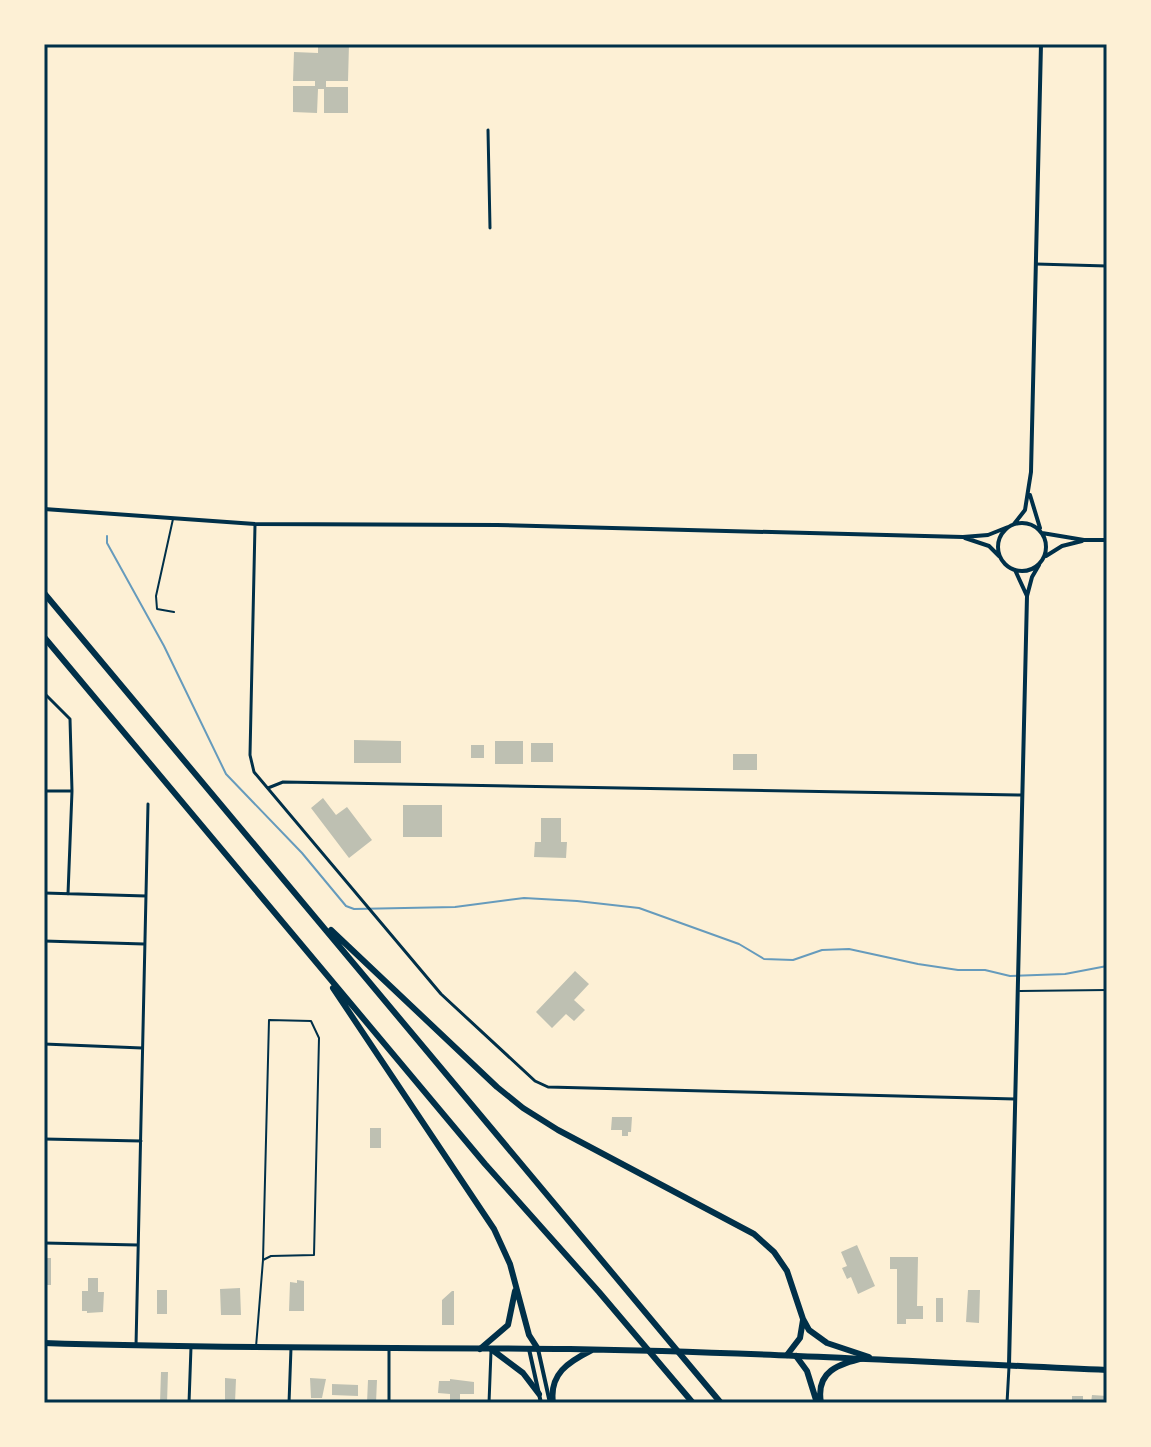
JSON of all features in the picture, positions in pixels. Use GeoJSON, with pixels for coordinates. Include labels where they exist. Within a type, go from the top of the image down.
{"type":"FeatureCollection","features":[{"type":"Feature","properties":{"kind":"highway"},"geometry":{"type":"LineString","coordinates":[[44,593],[721,1403]]}},
{"type":"Feature","properties":{"kind":"highway"},"geometry":{"type":"LineString","coordinates":[[44,637],[485,1164],[693,1403]]}},
{"type":"Feature","properties":{"kind":"highway"},"geometry":{"type":"LineString","coordinates":[[309,909],[516,1103],[558,1130],[744,1228],[765,1243],[787,1271],[803,1319],[819,1338],[869,1357]]}},
{"type":"Feature","properties":{"kind":"highway"},"geometry":{"type":"LineString","coordinates":[[314,958],[486,1216],[503,1246],[529,1335],[538,1349]]}},
{"type":"Feature","properties":{"kind":"highway"},"geometry":{"type":"LineString","coordinates":[[480,1349],[508,1325],[516,1287]]}},
{"type":"Feature","properties":{"kind":"highway"},"geometry":{"type":"LineString","coordinates":[[787,1355],[797,1345],[803,1319]]}},
{"type":"Feature","properties":{"kind":"highway"},"geometry":{"type":"LineString","coordinates":[[44,1343],[869,1357],[1107,1370]]}},
{"type":"Feature","properties":{"kind":"highway"},"geometry":{"type":"LineString","coordinates":[[491,1349],[523,1373],[539,1394]]}},
{"type":"Feature","properties":{"kind":"highway"},"geometry":{"type":"LineString","coordinates":[[551,1403],[552,1387],[561,1370],[593,1350]]}},
{"type":"Feature","properties":{"kind":"highway"},"geometry":{"type":"LineString","coordinates":[[796,1356],[807,1371],[819,1403]]}},
{"type":"Feature","properties":{"kind":"highway"},"geometry":{"type":"LineString","coordinates":[[819,1403],[826,1375],[843,1364],[869,1357]]}},
{"type":"Feature","properties":{"kind":"street"},"geometry":{"type":"LineString","coordinates":[[1001,560],[999,539],[1025,510],[1029,492],[1041,44]]}},
{"type":"Feature","properties":{"kind":"street"},"geometry":{"type":"LineString","coordinates":[[488,130],[490,228]]}},
{"type":"Feature","properties":{"kind":"street"},"geometry":{"type":"LineString","coordinates":[[1036,264],[1107,266]]}},
{"type":"Feature","properties":{"kind":"street"},"geometry":{"type":"LineString","coordinates":[[1029,492],[1047,543],[1045,557]]}},
{"type":"Feature","properties":{"kind":"street"},"geometry":{"type":"LineString","coordinates":[[44,509],[255,524],[511,525],[963,537],[988,535],[1028,523],[1042,532],[1084,540],[1107,540]]}},
{"type":"Feature","properties":{"kind":"street"},"geometry":{"type":"LineString","coordinates":[[255,524],[250,755],[254,772],[441,994],[539,1085],[1015,1099]]}},
{"type":"Feature","properties":{"kind":"street"},"geometry":{"type":"LineString","coordinates":[[963,537],[989,546],[1015,570],[1027,596]]}},
{"type":"Feature","properties":{"kind":"street"},"geometry":{"type":"LineString","coordinates":[[1007,1403],[1027,596],[1032,577],[1045,557],[1062,546],[1084,540]]}},
{"type":"Feature","properties":{"kind":"street"},"geometry":{"type":"LineString","coordinates":[[1015,570],[1028,571],[1039,565]]}},
{"type":"Feature","properties":{"kind":"street"},"geometry":{"type":"LineString","coordinates":[[44,693],[70,719],[72,791],[68,894]]}},
{"type":"Feature","properties":{"kind":"street"},"geometry":{"type":"LineString","coordinates":[[268,788],[283,782],[1022,795]]}},
{"type":"Feature","properties":{"kind":"street"},"geometry":{"type":"LineString","coordinates":[[44,791],[72,791]]}},
{"type":"Feature","properties":{"kind":"street"},"geometry":{"type":"LineString","coordinates":[[136,1346],[148,804]]}},
{"type":"Feature","properties":{"kind":"street"},"geometry":{"type":"LineString","coordinates":[[44,893],[146,896]]}},
{"type":"Feature","properties":{"kind":"street"},"geometry":{"type":"LineString","coordinates":[[44,941],[145,944]]}},
{"type":"Feature","properties":{"kind":"street"},"geometry":{"type":"LineString","coordinates":[[44,1044],[142,1048]]}},
{"type":"Feature","properties":{"kind":"street"},"geometry":{"type":"LineString","coordinates":[[44,1139],[141,1141]]}},
{"type":"Feature","properties":{"kind":"street"},"geometry":{"type":"LineString","coordinates":[[44,1243],[138,1245]]}},
{"type":"Feature","properties":{"kind":"street"},"geometry":{"type":"LineString","coordinates":[[189,1403],[191,1347]]}},
{"type":"Feature","properties":{"kind":"street"},"geometry":{"type":"LineString","coordinates":[[289,1403],[291,1348]]}},
{"type":"Feature","properties":{"kind":"street"},"geometry":{"type":"LineString","coordinates":[[389,1349],[389,1403]]}},
{"type":"Feature","properties":{"kind":"street"},"geometry":{"type":"LineString","coordinates":[[489,1403],[491,1349]]}},
{"type":"Feature","properties":{"kind":"street"},"geometry":{"type":"LineString","coordinates":[[529,1349],[541,1403]]}},
{"type":"Feature","properties":{"kind":"street"},"geometry":{"type":"LineString","coordinates":[[538,1349],[551,1403]]}},
{"type":"Feature","properties":{"kind":"lane"},"geometry":{"type":"LineString","coordinates":[[173,518],[156,596],[157,609],[174,612]]}},
{"type":"Feature","properties":{"kind":"lane"},"geometry":{"type":"LineString","coordinates":[[1018,991],[1107,990]]}},
{"type":"Feature","properties":{"kind":"lane"},"geometry":{"type":"LineString","coordinates":[[256,1348],[263,1260],[269,1020],[311,1021],[319,1038],[314,1255],[271,1256],[263,1260]]}},
{"type":"Feature","properties":{"kind":"building"},"geometry":{"type":"Polygon","coordinates":[[[318,44],[349,44],[348,81],[326,81],[326,87],[348,87],[348,113],[324,113],[324,89],[318,89],[317,113],[293,112],[293,86],[315,86],[315,81],[293,81],[294,52],[318,53],[318,44]]]}},
{"type":"Feature","properties":{"kind":"building"},"geometry":{"type":"Polygon","coordinates":[[[354,740],[401,741],[401,763],[354,763],[354,740]]]}},
{"type":"Feature","properties":{"kind":"building"},"geometry":{"type":"Polygon","coordinates":[[[495,741],[523,741],[523,764],[495,764],[495,741]]]}},
{"type":"Feature","properties":{"kind":"building"},"geometry":{"type":"Polygon","coordinates":[[[531,743],[553,743],[553,762],[531,762],[531,743]]]}},
{"type":"Feature","properties":{"kind":"building"},"geometry":{"type":"Polygon","coordinates":[[[471,745],[484,745],[484,758],[471,758],[471,745]]]}},
{"type":"Feature","properties":{"kind":"building"},"geometry":{"type":"Polygon","coordinates":[[[733,754],[757,754],[757,770],[733,770],[733,754]]]}},
{"type":"Feature","properties":{"kind":"building"},"geometry":{"type":"Polygon","coordinates":[[[323,798],[336,815],[347,807],[372,840],[349,858],[311,808],[323,798]]]}},
{"type":"Feature","properties":{"kind":"building"},"geometry":{"type":"Polygon","coordinates":[[[403,805],[442,805],[442,837],[403,837],[403,805]]]}},
{"type":"Feature","properties":{"kind":"building"},"geometry":{"type":"Polygon","coordinates":[[[541,818],[561,818],[561,842],[567,842],[566,858],[534,857],[535,842],[541,842],[541,818]]]}},
{"type":"Feature","properties":{"kind":"building"},"geometry":{"type":"Polygon","coordinates":[[[575,971],[589,984],[574,1000],[585,1010],[574,1021],[566,1014],[552,1028],[536,1012],[575,971]]]}},
{"type":"Feature","properties":{"kind":"building"},"geometry":{"type":"Polygon","coordinates":[[[612,1117],[632,1117],[628,1136],[622,1136],[622,1130],[611,1130],[612,1117]]]}},
{"type":"Feature","properties":{"kind":"building"},"geometry":{"type":"Polygon","coordinates":[[[370,1128],[381,1128],[381,1148],[370,1148],[370,1128]]]}},
{"type":"Feature","properties":{"kind":"building"},"geometry":{"type":"Polygon","coordinates":[[[857,1245],[875,1286],[858,1294],[851,1277],[847,1279],[842,1268],[847,1266],[841,1252],[857,1245]]]}},
{"type":"Feature","properties":{"kind":"building"},"geometry":{"type":"Polygon","coordinates":[[[890,1257],[918,1257],[917,1306],[923,1306],[923,1319],[906,1319],[906,1324],[897,1324],[897,1269],[890,1269],[890,1257]]]}},
{"type":"Feature","properties":{"kind":"building"},"geometry":{"type":"Polygon","coordinates":[[[44,1258],[51,1258],[51,1285],[44,1285],[44,1258]]]}},
{"type":"Feature","properties":{"kind":"building"},"geometry":{"type":"Polygon","coordinates":[[[88,1278],[98,1278],[98,1292],[104,1292],[103,1312],[82,1311],[82,1291],[88,1291],[88,1278]]]}},
{"type":"Feature","properties":{"kind":"building"},"geometry":{"type":"Polygon","coordinates":[[[297,1280],[304,1281],[304,1311],[289,1311],[290,1282],[297,1283],[297,1280]]]}},
{"type":"Feature","properties":{"kind":"building"},"geometry":{"type":"Polygon","coordinates":[[[240,1288],[241,1315],[221,1315],[220,1289],[240,1288]]]}},
{"type":"Feature","properties":{"kind":"building"},"geometry":{"type":"Polygon","coordinates":[[[157,1290],[167,1290],[167,1314],[157,1314],[157,1290]]]}},
{"type":"Feature","properties":{"kind":"building"},"geometry":{"type":"Polygon","coordinates":[[[968,1290],[980,1290],[979,1323],[966,1322],[968,1290]]]}},
{"type":"Feature","properties":{"kind":"building"},"geometry":{"type":"Polygon","coordinates":[[[452,1291],[454,1325],[442,1325],[442,1300],[452,1291]]]}},
{"type":"Feature","properties":{"kind":"building"},"geometry":{"type":"Polygon","coordinates":[[[936,1298],[943,1298],[943,1322],[936,1322],[936,1298]]]}},
{"type":"Feature","properties":{"kind":"building"},"geometry":{"type":"Polygon","coordinates":[[[161,1372],[168,1372],[167,1403],[160,1403],[161,1372]]]}},
{"type":"Feature","properties":{"kind":"building"},"geometry":{"type":"Polygon","coordinates":[[[225,1378],[236,1379],[235,1403],[225,1403],[225,1378]]]}},
{"type":"Feature","properties":{"kind":"building"},"geometry":{"type":"Polygon","coordinates":[[[310,1378],[326,1379],[322,1398],[311,1398],[310,1378]]]}},
{"type":"Feature","properties":{"kind":"building"},"geometry":{"type":"Polygon","coordinates":[[[368,1380],[377,1380],[376,1403],[367,1403],[368,1380]]]}},
{"type":"Feature","properties":{"kind":"building"},"geometry":{"type":"Polygon","coordinates":[[[439,1381],[474,1382],[474,1394],[460,1394],[460,1400],[450,1400],[450,1394],[438,1393],[439,1381]]]}},
{"type":"Feature","properties":{"kind":"building"},"geometry":{"type":"Polygon","coordinates":[[[332,1384],[358,1385],[358,1396],[332,1395],[332,1384]]]}},
{"type":"Feature","properties":{"kind":"building"},"geometry":{"type":"Polygon","coordinates":[[[1092,1395],[1107,1396],[1107,1403],[1091,1403],[1092,1395]]]}},
{"type":"Feature","properties":{"kind":"building"},"geometry":{"type":"Polygon","coordinates":[[[1072,1396],[1083,1396],[1083,1403],[1072,1403],[1072,1396]]]}},
{"type":"Feature","properties":{"kind":"waterway"},"geometry":{"type":"LineString","coordinates":[[107,536],[107,543],[164,646],[226,774],[302,853],[346,906],[354,909],[455,907],[524,898],[577,901],[639,908],[739,944],[764,959],[793,960],[822,950],[849,949],[918,964],[958,970],[985,970],[1010,976],[1065,974],[1107,966]]}}]}
